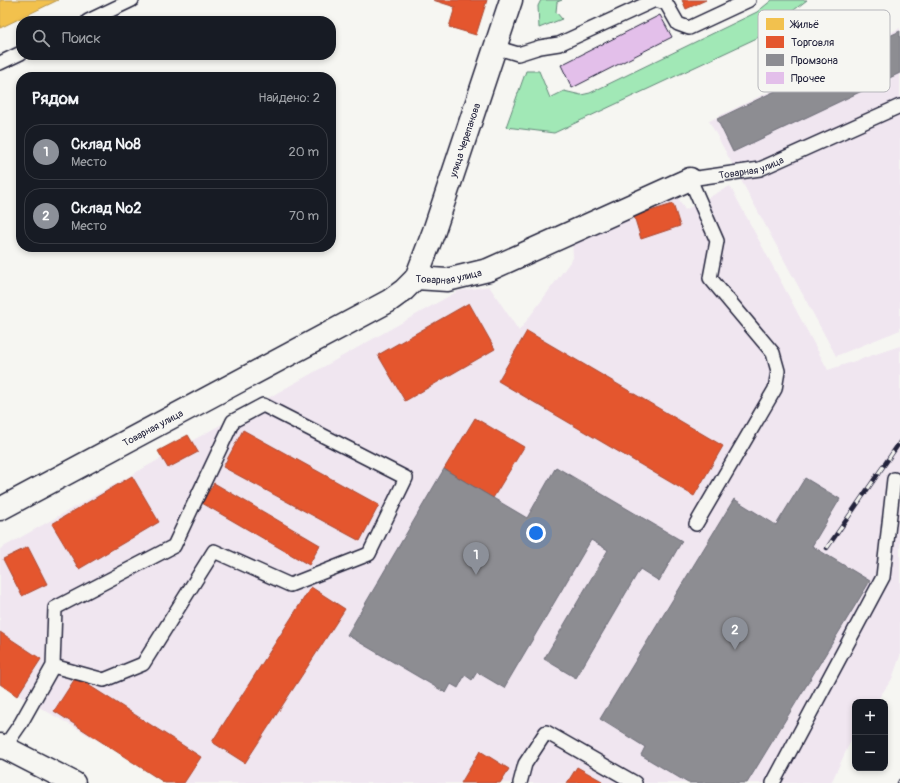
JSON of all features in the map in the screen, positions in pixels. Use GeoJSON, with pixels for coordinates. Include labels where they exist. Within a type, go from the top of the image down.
{"type":"FeatureCollection","features":[{"type":"Feature","properties":{"kind":"main road","name":"улица Черепанова"},"geometry":{"type":"LineString","coordinates":[[416,278],[434,232],[511,0]]}},
{"type":"Feature","properties":{"kind":"main road","name":"Товарная улица"},"geometry":{"type":"LineString","coordinates":[[0,509],[389,301],[404,290],[416,278],[447,280],[488,270],[690,180]]}},
{"type":"Feature","properties":{"kind":"main road"},"geometry":{"type":"LineString","coordinates":[[1,748],[74,783]]}},
{"type":"Feature","properties":{"kind":"lane"},"geometry":{"type":"LineString","coordinates":[[98,16],[132,0]]}},
{"type":"Feature","properties":{"kind":"lane"},"geometry":{"type":"LineString","coordinates":[[495,47],[518,54],[540,47],[559,44],[655,0],[666,3],[678,24],[689,28],[749,0]]}},
{"type":"Feature","properties":{"kind":"lane"},"geometry":{"type":"LineString","coordinates":[[0,63],[16,55]]}},
{"type":"Feature","properties":{"kind":"lane","name":"Товарная улица"},"geometry":{"type":"LineString","coordinates":[[690,180],[760,168],[900,106]]}},
{"type":"Feature","properties":{"kind":"lane"},"geometry":{"type":"LineString","coordinates":[[690,180],[717,241],[710,278],[773,353],[778,371],[775,389],[696,524]]}},
{"type":"Feature","properties":{"kind":"lane"},"geometry":{"type":"LineString","coordinates":[[1,748],[21,723],[53,666],[55,608],[174,546],[233,422],[263,406],[406,478],[369,554],[290,585],[214,551],[144,664],[104,680],[53,666]]}},
{"type":"Feature","properties":{"kind":"lane"},"geometry":{"type":"LineString","coordinates":[[773,783],[883,577],[894,479]]}},
{"type":"Feature","properties":{"kind":"lane"},"geometry":{"type":"LineString","coordinates":[[520,783],[525,764],[546,732],[635,783]]}},
{"type":"Feature","properties":{"kind":"shaded area"},"geometry":{"type":"Polygon","coordinates":[[[900,28],[900,330],[836,356],[709,121],[769,92],[890,92],[890,33],[900,28]]]}},
{"type":"Feature","properties":{"kind":"shaded area"},"geometry":{"type":"Polygon","coordinates":[[[730,186],[828,370],[900,346],[900,656],[892,679],[878,699],[852,699],[852,738],[831,783],[173,783],[0,685],[0,549],[458,291],[489,286],[519,331],[573,258],[572,237],[676,194],[685,210],[730,186]]]}},
{"type":"Feature","properties":{"kind":"green space"},"geometry":{"type":"Polygon","coordinates":[[[541,0],[562,0],[557,2],[556,12],[562,19],[539,28],[538,6],[541,0]]]}},
{"type":"Feature","properties":{"kind":"green space"},"geometry":{"type":"Polygon","coordinates":[[[772,0],[807,0],[794,10],[760,10],[772,0]]]}},
{"type":"Feature","properties":{"kind":"green space"},"geometry":{"type":"Polygon","coordinates":[[[758,11],[758,37],[554,133],[506,127],[526,71],[539,71],[550,98],[564,91],[581,95],[590,93],[758,11]]]}},
{"type":"Feature","properties":{"kind":"building: Жильё"},"geometry":{"type":"Polygon","coordinates":[[[0,0],[58,0],[25,16],[16,16],[16,20],[0,28],[0,0]]]}},
{"type":"Feature","properties":{"kind":"building: Торговля"},"geometry":{"type":"Polygon","coordinates":[[[433,0],[487,0],[476,35],[449,27],[455,7],[433,0]]]}},
{"type":"Feature","properties":{"kind":"building: Торговля"},"geometry":{"type":"Polygon","coordinates":[[[682,0],[706,0],[686,9],[682,0]]]}},
{"type":"Feature","properties":{"kind":"building: Торговля"},"geometry":{"type":"Polygon","coordinates":[[[673,204],[680,226],[641,239],[634,216],[673,204]]]}},
{"type":"Feature","properties":{"kind":"building: Торговля"},"geometry":{"type":"Polygon","coordinates":[[[469,303],[495,349],[405,401],[378,355],[469,303]]]}},
{"type":"Feature","properties":{"kind":"building: Торговля"},"geometry":{"type":"Polygon","coordinates":[[[527,331],[723,446],[694,496],[498,381],[527,331]]]}},
{"type":"Feature","properties":{"kind":"building: Торговля"},"geometry":{"type":"Polygon","coordinates":[[[475,418],[524,447],[493,498],[444,469],[475,418]]]}},
{"type":"Feature","properties":{"kind":"building: Торговля"},"geometry":{"type":"Polygon","coordinates":[[[243,430],[379,505],[360,541],[223,467],[243,430]]]}},
{"type":"Feature","properties":{"kind":"building: Торговля"},"geometry":{"type":"Polygon","coordinates":[[[188,435],[198,452],[168,468],[158,451],[188,435]]]}},
{"type":"Feature","properties":{"kind":"building: Торговля"},"geometry":{"type":"Polygon","coordinates":[[[132,476],[159,522],[79,569],[52,524],[132,476]]]}},
{"type":"Feature","properties":{"kind":"building: Торговля"},"geometry":{"type":"Polygon","coordinates":[[[214,483],[320,545],[309,565],[202,503],[214,483]]]}},
{"type":"Feature","properties":{"kind":"building: Торговля"},"geometry":{"type":"Polygon","coordinates":[[[28,547],[47,584],[22,596],[3,559],[28,547]]]}},
{"type":"Feature","properties":{"kind":"building: Торговля"},"geometry":{"type":"Polygon","coordinates":[[[311,587],[345,609],[245,763],[212,742],[311,587]]]}},
{"type":"Feature","properties":{"kind":"building: Торговля"},"geometry":{"type":"Polygon","coordinates":[[[0,632],[41,659],[17,696],[0,684],[0,632]]]}},
{"type":"Feature","properties":{"kind":"building: Торговля"},"geometry":{"type":"Polygon","coordinates":[[[76,677],[201,757],[184,783],[165,783],[54,711],[76,677]]]}},
{"type":"Feature","properties":{"kind":"building: Торговля"},"geometry":{"type":"Polygon","coordinates":[[[480,751],[509,769],[500,783],[461,783],[480,751]]]}},
{"type":"Feature","properties":{"kind":"building: Торговля"},"geometry":{"type":"Polygon","coordinates":[[[577,767],[602,781],[601,783],[567,783],[577,767]]]}},
{"type":"Feature","properties":{"kind":"building: Промзона"},"geometry":{"type":"Polygon","coordinates":[[[900,31],[900,73],[890,78],[890,36],[900,31]]]}},
{"type":"Feature","properties":{"kind":"building: Промзона"},"geometry":{"type":"Polygon","coordinates":[[[773,92],[860,92],[733,152],[717,119],[773,92]]]}},
{"type":"Feature","properties":{"kind":"building: Промзона"},"geometry":{"type":"Polygon","coordinates":[[[556,467],[682,541],[659,581],[640,569],[576,678],[544,659],[608,550],[591,540],[504,688],[477,672],[472,680],[465,675],[458,688],[451,684],[446,693],[347,635],[444,469],[527,518],[556,467]]]}},
{"type":"Feature","properties":{"kind":"building: Промзона"},"geometry":{"type":"Polygon","coordinates":[[[805,478],[840,499],[812,546],[870,581],[747,783],[688,783],[641,755],[645,747],[600,719],[734,499],[776,525],[805,478]]]}},
{"type":"Feature","properties":{"kind":"building: Прочее"},"geometry":{"type":"Polygon","coordinates":[[[660,15],[672,37],[572,88],[561,65],[660,15]]]}},
{"type":"Feature","properties":{"kind":"railway"},"geometry":{"type":"LineString","coordinates":[[827,548],[900,442]]}},
{"type":"Feature","properties":{"kind":"place","name":"Склад №8"},"geometry":{"type":"Point","coordinates":[476,575]}},
{"type":"Feature","properties":{"kind":"place","name":"Склад №2"},"geometry":{"type":"Point","coordinates":[735,650]}}]}
